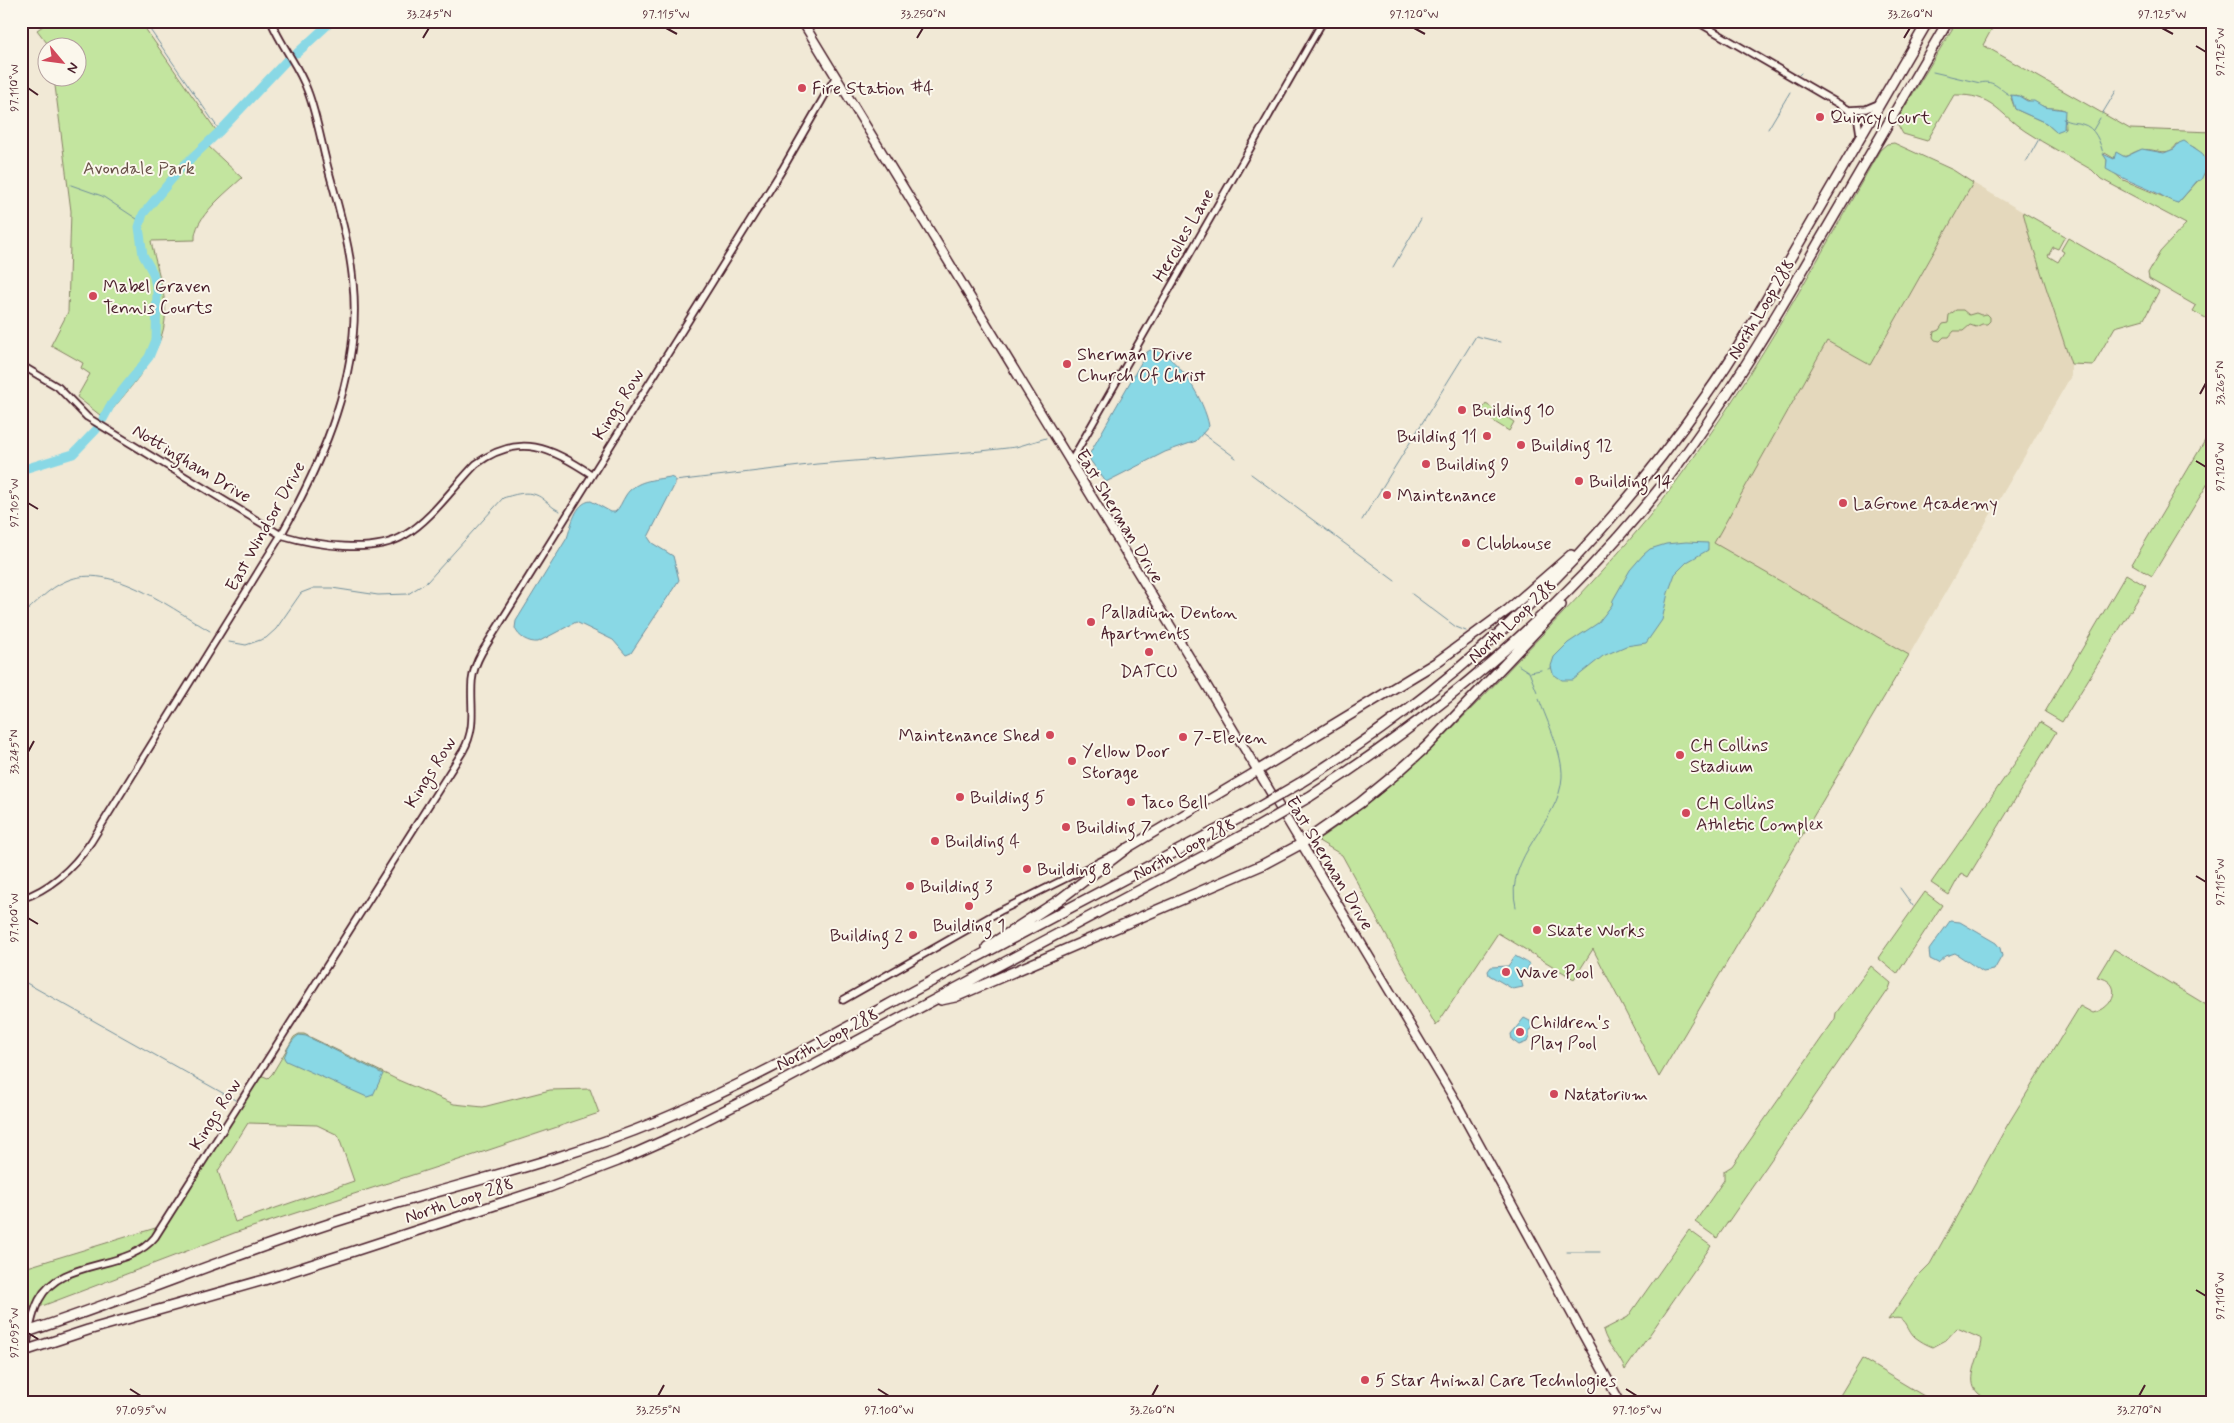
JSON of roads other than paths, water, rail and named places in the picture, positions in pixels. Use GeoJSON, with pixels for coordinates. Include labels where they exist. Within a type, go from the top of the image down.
{"type":"FeatureCollection","features":[{"type":"Feature","properties":{"kind":"highway","name":"North Loop 288"},"geometry":{"type":"LineString","coordinates":[[26,1332],[122,1300],[291,1237],[356,1215],[528,1167],[633,1131],[752,1077],[1247,814],[1300,783],[1381,730],[1455,672],[1545,590],[1615,514],[1669,447],[1725,367],[1928,21]]}},
{"type":"Feature","properties":{"kind":"highway","name":"North Loop 288"},"geometry":{"type":"LineString","coordinates":[[24,1351],[139,1314],[264,1280],[586,1174],[672,1137],[929,1003],[1256,828],[1309,797],[1389,744],[1440,706],[1508,648],[1589,569],[1667,478],[1732,388],[1763,340],[1948,21]]}},
{"type":"Feature","properties":{"kind":"highway"},"geometry":{"type":"LineString","coordinates":[[1256,771],[1395,688],[1471,638],[1534,589],[1615,514]]}},
{"type":"Feature","properties":{"kind":"highway"},"geometry":{"type":"LineString","coordinates":[[929,1003],[955,997],[1262,865],[1301,844],[1360,803],[1427,746],[1554,614],[1589,569]]}},
{"type":"Feature","properties":{"kind":"highway"},"geometry":{"type":"LineString","coordinates":[[938,978],[1059,900],[1126,849]]}},
{"type":"Feature","properties":{"kind":"main road","name":"East Sherman Drive"},"geometry":{"type":"LineString","coordinates":[[802,21],[1070,464],[1201,676],[1256,771],[1452,1096],[1531,1236],[1620,1402]]}},
{"type":"Feature","properties":{"kind":"main road","name":"North Loop 288"},"geometry":{"type":"LineString","coordinates":[[1126,849],[1256,771]]}},
{"type":"Feature","properties":{"kind":"street","name":"East Windsor Drive"},"geometry":{"type":"LineString","coordinates":[[21,899],[43,889],[60,877],[86,850],[281,535],[322,453],[336,414],[351,351],[354,309],[349,251],[309,94],[297,66],[271,21]]}},
{"type":"Feature","properties":{"kind":"street","name":"Hercules Lane"},"geometry":{"type":"LineString","coordinates":[[1070,464],[1323,21]]}},
{"type":"Feature","properties":{"kind":"street"},"geometry":{"type":"LineString","coordinates":[[1696,21],[1849,110],[1858,121],[1860,128],[1859,140]]}},
{"type":"Feature","properties":{"kind":"street","name":"Kings Row"},"geometry":{"type":"LineString","coordinates":[[21,1376],[26,1332],[39,1300],[52,1285],[71,1274],[137,1251],[148,1245],[159,1232],[466,746],[473,720],[472,683],[476,664],[782,170],[836,76]]}},
{"type":"Feature","properties":{"kind":"street"},"geometry":{"type":"LineString","coordinates":[[1849,110],[1866,109],[1882,101]]}},
{"type":"Feature","properties":{"kind":"street","name":"Nottingham Drive"},"geometry":{"type":"LineString","coordinates":[[21,365],[58,387],[87,417],[281,535],[316,543],[363,547],[379,545],[398,539],[419,525],[476,464],[485,457],[504,449],[525,446],[548,450],[560,454],[592,474]]}},
{"type":"Feature","properties":{"kind":"street","name":"North Loop 288"},"geometry":{"type":"LineString","coordinates":[[843,1000],[1000,911],[1126,849]]}},
{"type":"Feature","properties":{"kind":"water"},"geometry":{"type":"Polygon","coordinates":[[[2011,95],[2019,96],[2027,101],[2034,101],[2044,107],[2065,110],[2064,129],[2056,132],[2046,123],[2015,109],[2011,95]]]}},
{"type":"Feature","properties":{"kind":"water"},"geometry":{"type":"Polygon","coordinates":[[[2184,141],[2202,153],[2208,165],[2201,180],[2197,181],[2178,203],[2106,169],[2107,160],[2103,154],[2114,159],[2116,152],[2125,157],[2142,149],[2164,153],[2174,149],[2179,143],[2184,141]]]}},
{"type":"Feature","properties":{"kind":"water"},"geometry":{"type":"Polygon","coordinates":[[[1152,349],[1162,353],[1171,360],[1189,380],[1202,405],[1209,426],[1196,441],[1165,452],[1106,482],[1090,460],[1090,453],[1147,352],[1152,349]]]}},
{"type":"Feature","properties":{"kind":"water"},"geometry":{"type":"Polygon","coordinates":[[[670,477],[675,479],[675,484],[648,537],[652,543],[673,556],[679,580],[631,653],[626,655],[613,640],[576,622],[538,642],[531,642],[521,637],[515,628],[516,621],[567,538],[577,510],[586,502],[591,501],[611,512],[615,512],[626,495],[635,486],[670,477]]]}},
{"type":"Feature","properties":{"kind":"water"},"geometry":{"type":"Polygon","coordinates":[[[1686,542],[1708,543],[1708,550],[1687,562],[1675,574],[1668,593],[1662,620],[1646,643],[1626,646],[1603,656],[1573,680],[1562,680],[1553,674],[1551,666],[1554,657],[1568,643],[1598,623],[1612,605],[1630,570],[1643,555],[1650,549],[1666,544],[1686,542]]]}},
{"type":"Feature","properties":{"kind":"water"},"geometry":{"type":"Polygon","coordinates":[[[1950,921],[1960,922],[1996,943],[2000,948],[2002,956],[1994,970],[1983,972],[1955,953],[1946,956],[1938,963],[1930,959],[1929,950],[1950,921]]]}},
{"type":"Feature","properties":{"kind":"water","name":"Wave Pool"},"geometry":{"type":"Polygon","coordinates":[[[1515,956],[1530,964],[1521,980],[1523,987],[1513,989],[1489,975],[1488,971],[1491,967],[1508,966],[1515,956]]]}},
{"type":"Feature","properties":{"kind":"water","name":"Children's Play Pool"},"geometry":{"type":"Polygon","coordinates":[[[1524,1018],[1530,1021],[1532,1027],[1529,1031],[1527,1042],[1519,1045],[1512,1040],[1511,1034],[1524,1018]]]}},
{"type":"Feature","properties":{"kind":"water"},"geometry":{"type":"Polygon","coordinates":[[[299,1035],[306,1036],[383,1074],[373,1095],[367,1097],[286,1061],[284,1058],[288,1049],[299,1035]]]}},
{"type":"Feature","properties":{"kind":"waterway"},"geometry":{"type":"LineString","coordinates":[[144,21],[220,131]]}},
{"type":"Feature","properties":{"kind":"waterway"},"geometry":{"type":"LineString","coordinates":[[297,53],[332,21]]}},
{"type":"Feature","properties":{"kind":"waterway"},"geometry":{"type":"LineString","coordinates":[[103,419],[110,406],[149,357],[156,340],[157,291],[153,273],[143,255],[139,227],[143,214],[182,167],[220,131],[286,61]]}},
{"type":"Feature","properties":{"kind":"waterway"},"geometry":{"type":"LineString","coordinates":[[1933,72],[1980,83],[1994,84],[2012,96]]}},
{"type":"Feature","properties":{"kind":"waterway"},"geometry":{"type":"LineString","coordinates":[[2102,114],[2116,91]]}},
{"type":"Feature","properties":{"kind":"waterway"},"geometry":{"type":"LineString","coordinates":[[1768,129],[1790,92]]}},
{"type":"Feature","properties":{"kind":"waterway"},"geometry":{"type":"LineString","coordinates":[[2093,130],[2100,118]]}},
{"type":"Feature","properties":{"kind":"waterway"},"geometry":{"type":"LineString","coordinates":[[2063,119],[2090,128],[2094,132],[2103,153]]}},
{"type":"Feature","properties":{"kind":"waterway"},"geometry":{"type":"LineString","coordinates":[[2026,162],[2039,139]]}},
{"type":"Feature","properties":{"kind":"waterway"},"geometry":{"type":"LineString","coordinates":[[71,185],[102,196],[140,221]]}},
{"type":"Feature","properties":{"kind":"waterway"},"geometry":{"type":"LineString","coordinates":[[1393,267],[1421,219]]}},
{"type":"Feature","properties":{"kind":"waterway"},"geometry":{"type":"LineString","coordinates":[[1362,520],[1476,336],[1500,342]]}},
{"type":"Feature","properties":{"kind":"waterway"},"geometry":{"type":"LineString","coordinates":[[21,470],[73,454],[96,430]]}},
{"type":"Feature","properties":{"kind":"waterway"},"geometry":{"type":"LineString","coordinates":[[1202,433],[1236,458]]}},
{"type":"Feature","properties":{"kind":"waterway"},"geometry":{"type":"LineString","coordinates":[[675,481],[817,464],[1016,447],[1046,438]]}},
{"type":"Feature","properties":{"kind":"waterway"},"geometry":{"type":"LineString","coordinates":[[1251,474],[1395,581]]}},
{"type":"Feature","properties":{"kind":"waterway"},"geometry":{"type":"LineString","coordinates":[[229,642],[246,645],[266,638],[276,629],[301,593],[314,588],[332,588],[378,595],[408,594],[427,582],[503,498],[523,493],[534,494],[560,511]]}},
{"type":"Feature","properties":{"kind":"waterway"},"geometry":{"type":"LineString","coordinates":[[21,616],[48,592],[66,581],[84,577],[102,577],[141,590],[210,631]]}},
{"type":"Feature","properties":{"kind":"waterway"},"geometry":{"type":"LineString","coordinates":[[1412,594],[1456,627],[1466,631]]}},
{"type":"Feature","properties":{"kind":"waterway"},"geometry":{"type":"LineString","coordinates":[[1518,665],[1529,672],[1537,692]]}},
{"type":"Feature","properties":{"kind":"waterway"},"geometry":{"type":"LineString","coordinates":[[1530,672],[1541,670]]}},
{"type":"Feature","properties":{"kind":"waterway"},"geometry":{"type":"LineString","coordinates":[[1516,907],[1514,889],[1517,872],[1524,856],[1552,809],[1559,793],[1562,777],[1560,758],[1539,699]]}},
{"type":"Feature","properties":{"kind":"waterway"},"geometry":{"type":"LineString","coordinates":[[1900,888],[1913,906]]}},
{"type":"Feature","properties":{"kind":"waterway"},"geometry":{"type":"LineString","coordinates":[[21,980],[237,1101]]}},
{"type":"Feature","properties":{"kind":"waterway"},"geometry":{"type":"LineString","coordinates":[[1567,1252],[1600,1252]]}},
{"type":"Feature","properties":{"kind":"place","name":"Fire Station #4"},"geometry":{"type":"Point","coordinates":[802,88]}},
{"type":"Feature","properties":{"kind":"place","name":"Quincy Court"},"geometry":{"type":"Point","coordinates":[1820,117]}},
{"type":"Feature","properties":{"kind":"place","name":"Mabel Graven Tennis Courts"},"geometry":{"type":"Point","coordinates":[93,296]}},
{"type":"Feature","properties":{"kind":"place","name":"Sherman Drive Church Of Christ"},"geometry":{"type":"Point","coordinates":[1067,364]}},
{"type":"Feature","properties":{"kind":"place","name":"Building 10"},"geometry":{"type":"Point","coordinates":[1462,410]}},
{"type":"Feature","properties":{"kind":"place","name":"Building 11"},"geometry":{"type":"Point","coordinates":[1487,436]}},
{"type":"Feature","properties":{"kind":"place","name":"Building 12"},"geometry":{"type":"Point","coordinates":[1521,445]}},
{"type":"Feature","properties":{"kind":"place","name":"Building 9"},"geometry":{"type":"Point","coordinates":[1426,464]}},
{"type":"Feature","properties":{"kind":"place","name":"Building 14"},"geometry":{"type":"Point","coordinates":[1579,481]}},
{"type":"Feature","properties":{"kind":"place","name":"Maintenance"},"geometry":{"type":"Point","coordinates":[1387,495]}},
{"type":"Feature","properties":{"kind":"place","name":"LaGrone Academy"},"geometry":{"type":"Point","coordinates":[1843,503]}},
{"type":"Feature","properties":{"kind":"place","name":"Clubhouse"},"geometry":{"type":"Point","coordinates":[1466,543]}},
{"type":"Feature","properties":{"kind":"place","name":"Palladium Denton Apartments"},"geometry":{"type":"Point","coordinates":[1091,622]}},
{"type":"Feature","properties":{"kind":"place","name":"DATCU"},"geometry":{"type":"Point","coordinates":[1149,652]}},
{"type":"Feature","properties":{"kind":"place","name":"Maintenance Shed"},"geometry":{"type":"Point","coordinates":[1050,735]}},
{"type":"Feature","properties":{"kind":"place","name":"7-Eleven"},"geometry":{"type":"Point","coordinates":[1183,737]}},
{"type":"Feature","properties":{"kind":"place","name":"CH Collins Stadium"},"geometry":{"type":"Point","coordinates":[1680,755]}},
{"type":"Feature","properties":{"kind":"place","name":"Yellow Door Storage"},"geometry":{"type":"Point","coordinates":[1072,761]}},
{"type":"Feature","properties":{"kind":"place","name":"Building 5"},"geometry":{"type":"Point","coordinates":[960,797]}},
{"type":"Feature","properties":{"kind":"place","name":"Taco Bell"},"geometry":{"type":"Point","coordinates":[1131,802]}},
{"type":"Feature","properties":{"kind":"place","name":"CH Collins Athletic Complex"},"geometry":{"type":"Point","coordinates":[1686,813]}},
{"type":"Feature","properties":{"kind":"place","name":"Building 7"},"geometry":{"type":"Point","coordinates":[1066,827]}},
{"type":"Feature","properties":{"kind":"place","name":"Building 4"},"geometry":{"type":"Point","coordinates":[935,841]}},
{"type":"Feature","properties":{"kind":"place","name":"Building 8"},"geometry":{"type":"Point","coordinates":[1027,869]}},
{"type":"Feature","properties":{"kind":"place","name":"Building 3"},"geometry":{"type":"Point","coordinates":[910,886]}},
{"type":"Feature","properties":{"kind":"place","name":"Building 1"},"geometry":{"type":"Point","coordinates":[969,906]}},
{"type":"Feature","properties":{"kind":"place","name":"Skate Works"},"geometry":{"type":"Point","coordinates":[1537,930]}},
{"type":"Feature","properties":{"kind":"place","name":"Building 2"},"geometry":{"type":"Point","coordinates":[913,935]}},
{"type":"Feature","properties":{"kind":"place","name":"Wave Pool"},"geometry":{"type":"Point","coordinates":[1506,972]}},
{"type":"Feature","properties":{"kind":"place","name":"Children's Play Pool"},"geometry":{"type":"Point","coordinates":[1520,1032]}},
{"type":"Feature","properties":{"kind":"place","name":"Natatorium"},"geometry":{"type":"Point","coordinates":[1554,1094]}},
{"type":"Feature","properties":{"kind":"place","name":"5 Star Animal Care Technlogies"},"geometry":{"type":"Point","coordinates":[1365,1380]}},
{"type":"Feature","properties":{"kind":"park label","name":"Avondale Park"},"geometry":{"type":"Point","coordinates":[139,168]}}]}
